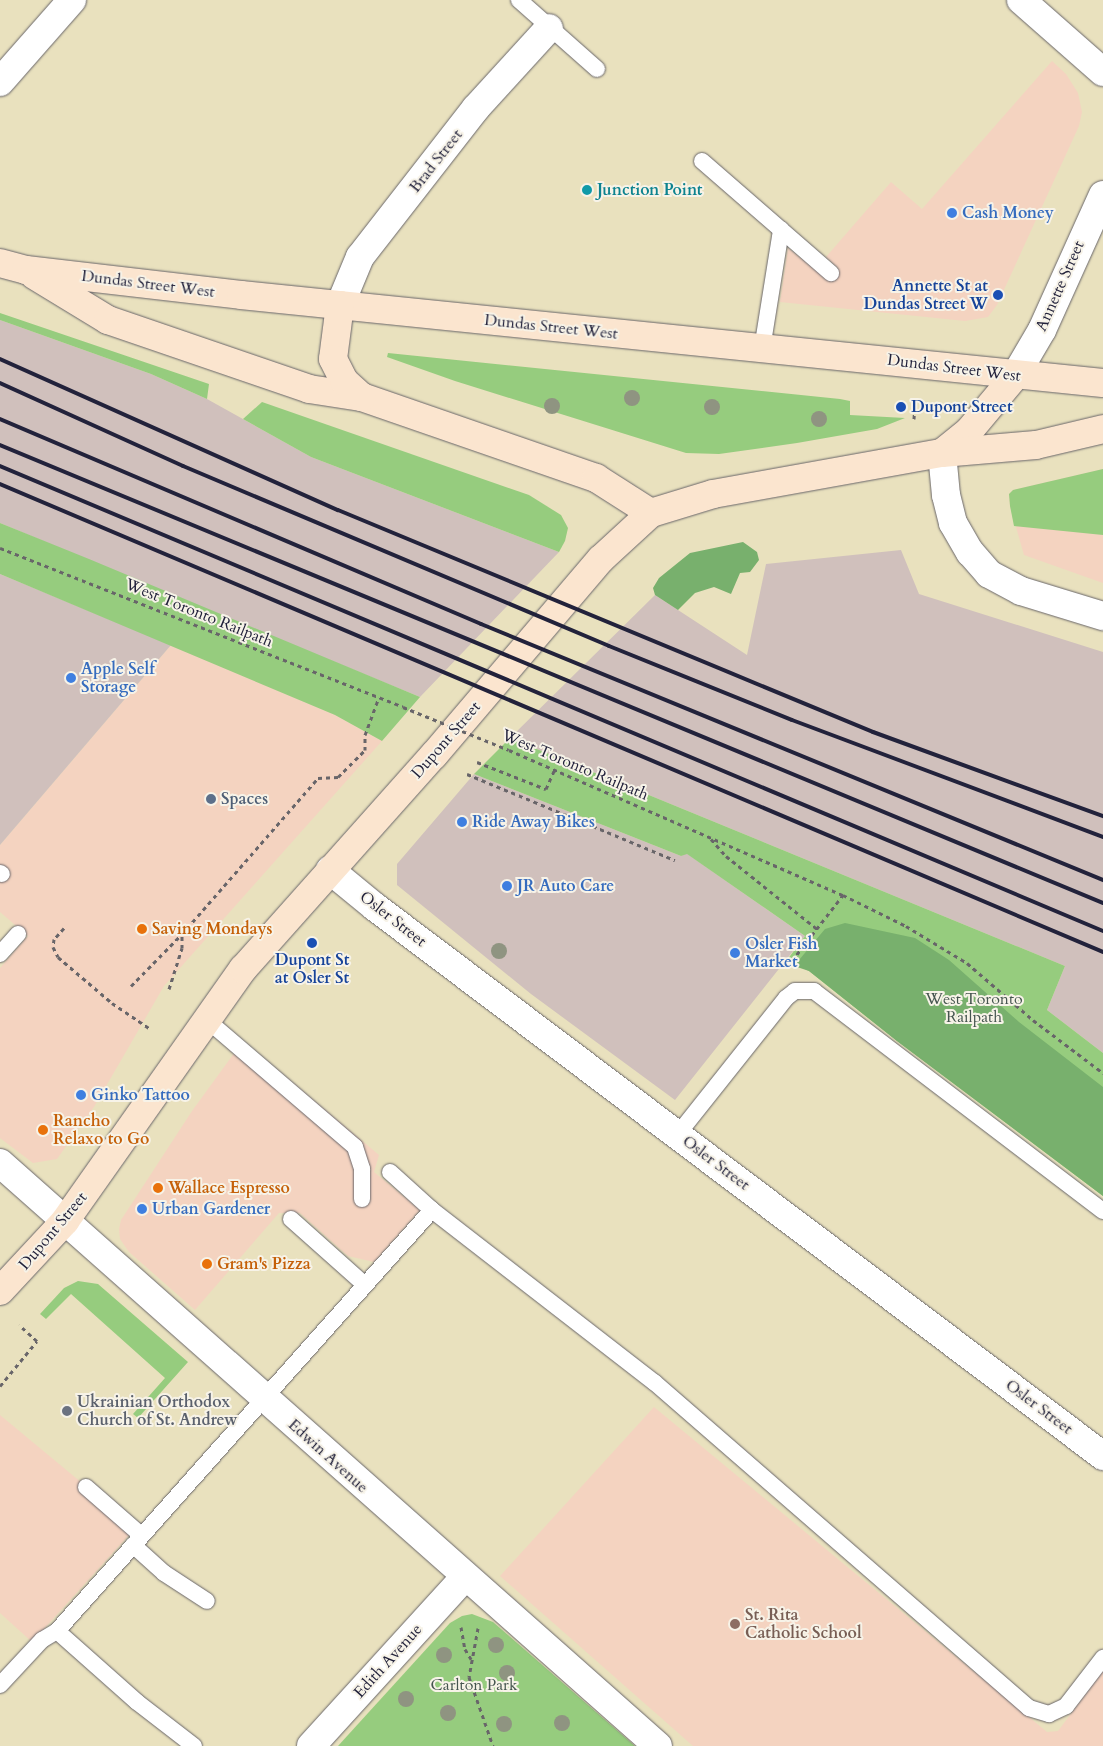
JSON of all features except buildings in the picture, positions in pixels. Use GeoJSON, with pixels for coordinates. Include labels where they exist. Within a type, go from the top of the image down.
{"type":"FeatureCollection","features":[{"type":"Feature","properties":{"kind":"main road","name":"Dundas Street West"},"geometry":{"type":"LineString","coordinates":[[0,263],[26,270],[340,305],[762,349],[947,366],[1015,376],[1103,383]]}},
{"type":"Feature","properties":{"kind":"main road"},"geometry":{"type":"LineString","coordinates":[[26,270],[108,320],[309,389],[362,397],[596,478],[651,513]]}},
{"type":"Feature","properties":{"kind":"main road"},"geometry":{"type":"LineString","coordinates":[[340,305],[333,359],[344,381],[362,397]]}},
{"type":"Feature","properties":{"kind":"main road","name":"Dupont Street"},"geometry":{"type":"LineString","coordinates":[[0,1291],[65,1221],[243,969],[434,755],[601,559],[651,513],[713,494],[942,453],[969,431],[1015,376]]}},
{"type":"Feature","properties":{"kind":"main road"},"geometry":{"type":"LineString","coordinates":[[942,453],[1036,445],[1103,429]]}},
{"type":"Feature","properties":{"kind":"street"},"geometry":{"type":"LineString","coordinates":[[0,82],[72,0]]}},
{"type":"Feature","properties":{"kind":"street"},"geometry":{"type":"LineString","coordinates":[[1021,0],[1103,72]]}},
{"type":"Feature","properties":{"kind":"street","name":"Brad Street"},"geometry":{"type":"LineString","coordinates":[[340,305],[360,256],[476,108],[549,28]]}},
{"type":"Feature","properties":{"kind":"street","name":"Annette Street"},"geometry":{"type":"LineString","coordinates":[[1015,376],[1042,330],[1095,226],[1103,194]]}},
{"type":"Feature","properties":{"kind":"street"},"geometry":{"type":"LineString","coordinates":[[942,453],[946,495],[954,523],[970,552],[989,574],[1022,591],[1103,616]]}},
{"type":"Feature","properties":{"kind":"street","name":"Osler Street"},"geometry":{"type":"LineString","coordinates":[[330,870],[375,907],[1103,1456]]}},
{"type":"Feature","properties":{"kind":"street","name":"Edwin Avenue"},"geometry":{"type":"LineString","coordinates":[[0,1163],[464,1577],[658,1746]]}},
{"type":"Feature","properties":{"kind":"street","name":"Edith Avenue"},"geometry":{"type":"LineString","coordinates":[[311,1746],[464,1577]]}},
{"type":"Feature","properties":{"kind":"lane"},"geometry":{"type":"LineString","coordinates":[[518,0],[597,69]]}},
{"type":"Feature","properties":{"kind":"lane"},"geometry":{"type":"LineString","coordinates":[[702,161],[831,273]]}},
{"type":"Feature","properties":{"kind":"lane"},"geometry":{"type":"LineString","coordinates":[[762,349],[781,230]]}},
{"type":"Feature","properties":{"kind":"lane"},"geometry":{"type":"LineString","coordinates":[[0,954],[18,934]]}},
{"type":"Feature","properties":{"kind":"lane"},"geometry":{"type":"LineString","coordinates":[[678,1134],[786,998],[795,991],[814,991],[1103,1211]]}},
{"type":"Feature","properties":{"kind":"lane"},"geometry":{"type":"LineString","coordinates":[[207,1020],[355,1147],[362,1169],[362,1199]]}},
{"type":"Feature","properties":{"kind":"lane"},"geometry":{"type":"LineString","coordinates":[[390,1172],[432,1210],[654,1382],[1028,1708],[1049,1714],[1066,1706],[1103,1658]]}},
{"type":"Feature","properties":{"kind":"lane"},"geometry":{"type":"LineString","coordinates":[[0,1686],[42,1640],[56,1631],[432,1210]]}},
{"type":"Feature","properties":{"kind":"lane"},"geometry":{"type":"LineString","coordinates":[[291,1220],[365,1285]]}},
{"type":"Feature","properties":{"kind":"lane"},"geometry":{"type":"LineString","coordinates":[[86,1487],[137,1540],[164,1573],[207,1600]]}},
{"type":"Feature","properties":{"kind":"lane"},"geometry":{"type":"LineString","coordinates":[[56,1631],[137,1702],[194,1746]]}},
{"type":"Feature","properties":{"kind":"path"},"geometry":{"type":"LineString","coordinates":[[914,419],[915,402]]}},
{"type":"Feature","properties":{"kind":"path","name":"West Toronto Railpath"},"geometry":{"type":"LineString","coordinates":[[0,548],[509,750],[708,836],[906,926],[967,963],[1033,1020],[1103,1073]]}},
{"type":"Feature","properties":{"kind":"path"},"geometry":{"type":"LineString","coordinates":[[131,986],[182,934],[318,778],[338,777],[365,750],[365,735],[379,697]]}},
{"type":"Feature","properties":{"kind":"path"},"geometry":{"type":"LineString","coordinates":[[477,762],[546,789],[554,770]]}},
{"type":"Feature","properties":{"kind":"path"},"geometry":{"type":"LineString","coordinates":[[467,774],[675,860]]}},
{"type":"Feature","properties":{"kind":"path"},"geometry":{"type":"LineString","coordinates":[[708,836],[726,856],[817,929]]}},
{"type":"Feature","properties":{"kind":"path"},"geometry":{"type":"LineString","coordinates":[[64,928],[54,940],[53,947],[58,957],[112,1003],[149,1028]]}},
{"type":"Feature","properties":{"kind":"path"},"geometry":{"type":"LineString","coordinates":[[177,930],[182,934]]}},
{"type":"Feature","properties":{"kind":"path"},"geometry":{"type":"LineString","coordinates":[[169,989],[182,948],[182,934]]}},
{"type":"Feature","properties":{"kind":"path"},"geometry":{"type":"LineString","coordinates":[[0,1386],[12,1375],[37,1341],[19,1325]]}},
{"type":"Feature","properties":{"kind":"path"},"geometry":{"type":"LineString","coordinates":[[475,1622],[479,1631],[471,1659],[471,1688],[493,1746]]}},
{"type":"Feature","properties":{"kind":"path"},"geometry":{"type":"LineString","coordinates":[[464,1623],[460,1631],[471,1659]]}},
{"type":"Feature","properties":{"kind":"shaded area"},"geometry":{"type":"Polygon","coordinates":[[[1052,61],[1066,74],[1078,93],[1082,112],[1079,126],[997,305],[988,317],[965,321],[780,302],[788,248],[828,280],[838,268],[826,257],[891,182],[922,209],[1052,61]]]}},
{"type":"Feature","properties":{"kind":"shaded area"},"geometry":{"type":"Polygon","coordinates":[[[0,320],[151,374],[207,399],[311,457],[559,552],[420,697],[271,636],[0,523],[0,320]]]}},
{"type":"Feature","properties":{"kind":"shaded area"},"geometry":{"type":"Polygon","coordinates":[[[1103,469],[1103,583],[1024,555],[1010,506],[1009,494],[1013,490],[1103,469]]]}},
{"type":"Feature","properties":{"kind":"shaded area"},"geometry":{"type":"Polygon","coordinates":[[[901,550],[919,594],[1103,652],[1103,1053],[1047,1010],[1065,966],[510,738],[655,595],[747,655],[766,564],[901,550]]]}},
{"type":"Feature","properties":{"kind":"shaded area","name":"Apple Self Storage"},"geometry":{"type":"Polygon","coordinates":[[[0,574],[171,645],[0,845],[0,574]]]}},
{"type":"Feature","properties":{"kind":"shaded area"},"geometry":{"type":"Polygon","coordinates":[[[171,645],[335,715],[382,741],[164,986],[94,1107],[57,1159],[33,1163],[0,1138],[0,968],[28,936],[0,912],[0,845],[171,645]]]}},
{"type":"Feature","properties":{"kind":"shaded area"},"geometry":{"type":"Polygon","coordinates":[[[474,774],[681,856],[686,853],[805,936],[675,1100],[531,994],[397,885],[397,864],[474,774]]]}},
{"type":"Feature","properties":{"kind":"shaded area"},"geometry":{"type":"Polygon","coordinates":[[[243,1041],[379,1155],[374,1172],[420,1210],[374,1262],[348,1256],[300,1213],[279,1213],[195,1310],[129,1252],[120,1239],[119,1229],[121,1220],[192,1111],[243,1041]]]}},
{"type":"Feature","properties":{"kind":"shaded area","name":"St. Rita Catholic School"},"geometry":{"type":"Polygon","coordinates":[[[654,1407],[1047,1732],[1058,1731],[1103,1671],[1103,1746],[693,1746],[500,1576],[654,1407]]]}},
{"type":"Feature","properties":{"kind":"shaded area"},"geometry":{"type":"Polygon","coordinates":[[[0,1415],[82,1483],[79,1491],[129,1535],[32,1642],[0,1613],[0,1415]]]}},
{"type":"Feature","properties":{"kind":"green space"},"geometry":{"type":"Polygon","coordinates":[[[0,313],[209,384],[207,399],[151,374],[0,320],[0,313]]]}},
{"type":"Feature","properties":{"kind":"green space"},"geometry":{"type":"Polygon","coordinates":[[[388,353],[840,399],[850,401],[850,415],[905,418],[877,429],[797,443],[719,454],[686,453],[455,381],[387,357],[388,353]]]}},
{"type":"Feature","properties":{"kind":"green space"},"geometry":{"type":"Polygon","coordinates":[[[262,402],[529,495],[561,515],[568,528],[565,541],[559,552],[311,457],[243,419],[262,402]]]}},
{"type":"Feature","properties":{"kind":"green space"},"geometry":{"type":"Polygon","coordinates":[[[1103,469],[1103,535],[1014,526],[1009,494],[1013,490],[1103,469]]]}},
{"type":"Feature","properties":{"kind":"green space"},"geometry":{"type":"Polygon","coordinates":[[[0,523],[420,697],[382,741],[335,715],[0,574],[0,523]]]}},
{"type":"Feature","properties":{"kind":"green space"},"geometry":{"type":"Polygon","coordinates":[[[743,542],[757,552],[759,560],[750,572],[740,573],[731,594],[714,587],[695,593],[678,610],[655,595],[653,588],[659,578],[690,553],[743,542]]]}},
{"type":"Feature","properties":{"kind":"green space","name":"West Toronto Railpath"},"geometry":{"type":"Polygon","coordinates":[[[510,738],[1065,966],[1047,1010],[1103,1053],[1103,1196],[897,1041],[809,971],[787,960],[805,936],[687,854],[681,856],[474,774],[510,738]]]}},
{"type":"Feature","properties":{"kind":"green space"},"geometry":{"type":"Polygon","coordinates":[[[845,923],[915,938],[949,960],[1019,1022],[1103,1087],[1103,1196],[897,1041],[809,971],[794,966],[825,929],[845,923]]]}},
{"type":"Feature","properties":{"kind":"green space"},"geometry":{"type":"Polygon","coordinates":[[[78,1281],[98,1284],[188,1362],[138,1418],[133,1414],[165,1378],[71,1294],[46,1319],[40,1314],[64,1288],[78,1281]]]}},
{"type":"Feature","properties":{"kind":"green space","name":"Carlton Park"},"geometry":{"type":"Polygon","coordinates":[[[472,1614],[493,1622],[635,1746],[338,1746],[450,1623],[462,1616],[472,1614]]]}},
{"type":"Feature","properties":{"kind":"railway"},"geometry":{"type":"LineString","coordinates":[[0,359],[338,510],[873,732],[1103,816]]}},
{"type":"Feature","properties":{"kind":"railway"},"geometry":{"type":"LineString","coordinates":[[0,383],[183,466],[609,646],[792,720],[1103,837]]}},
{"type":"Feature","properties":{"kind":"railway"},"geometry":{"type":"LineString","coordinates":[[0,419],[481,624],[1103,880]]}},
{"type":"Feature","properties":{"kind":"railway"},"geometry":{"type":"LineString","coordinates":[[0,445],[1103,903]]}},
{"type":"Feature","properties":{"kind":"railway"},"geometry":{"type":"LineString","coordinates":[[0,466],[1103,931]]}},
{"type":"Feature","properties":{"kind":"railway"},"geometry":{"type":"LineString","coordinates":[[0,484],[1103,952]]}},
{"type":"Feature","properties":{"kind":"place","name":"Junction Point"},"geometry":{"type":"Point","coordinates":[587,190]}},
{"type":"Feature","properties":{"kind":"place","name":"Cash Money"},"geometry":{"type":"Point","coordinates":[952,213]}},
{"type":"Feature","properties":{"kind":"place","name":"Annette St at Dundas Street W"},"geometry":{"type":"Point","coordinates":[998,295]}},
{"type":"Feature","properties":{"kind":"place","name":"Dupont Street"},"geometry":{"type":"Point","coordinates":[901,407]}},
{"type":"Feature","properties":{"kind":"place","name":"Apple Self Storage"},"geometry":{"type":"Point","coordinates":[71,678]}},
{"type":"Feature","properties":{"kind":"place","name":"Spaces"},"geometry":{"type":"Point","coordinates":[211,799]}},
{"type":"Feature","properties":{"kind":"place","name":"Ride Away Bikes"},"geometry":{"type":"Point","coordinates":[462,822]}},
{"type":"Feature","properties":{"kind":"place","name":"JR Auto Care"},"geometry":{"type":"Point","coordinates":[507,886]}},
{"type":"Feature","properties":{"kind":"place","name":"Saving Mondays"},"geometry":{"type":"Point","coordinates":[142,929]}},
{"type":"Feature","properties":{"kind":"place","name":"Dupont St at Osler St"},"geometry":{"type":"Point","coordinates":[312,943]}},
{"type":"Feature","properties":{"kind":"place","name":"Osler Fish Market"},"geometry":{"type":"Point","coordinates":[735,953]}},
{"type":"Feature","properties":{"kind":"place","name":"Ginko Tattoo"},"geometry":{"type":"Point","coordinates":[81,1095]}},
{"type":"Feature","properties":{"kind":"place","name":"Rancho Relaxo to Go"},"geometry":{"type":"Point","coordinates":[43,1130]}},
{"type":"Feature","properties":{"kind":"place","name":"Wallace Espresso"},"geometry":{"type":"Point","coordinates":[158,1188]}},
{"type":"Feature","properties":{"kind":"place","name":"Urban Gardener"},"geometry":{"type":"Point","coordinates":[142,1209]}},
{"type":"Feature","properties":{"kind":"place","name":"Gram's Pizza"},"geometry":{"type":"Point","coordinates":[207,1264]}},
{"type":"Feature","properties":{"kind":"place","name":"Ukrainian Orthodox Church of St. Andrew"},"geometry":{"type":"Point","coordinates":[67,1411]}},
{"type":"Feature","properties":{"kind":"place","name":"St. Rita Catholic School"},"geometry":{"type":"Point","coordinates":[735,1624]}}]}
